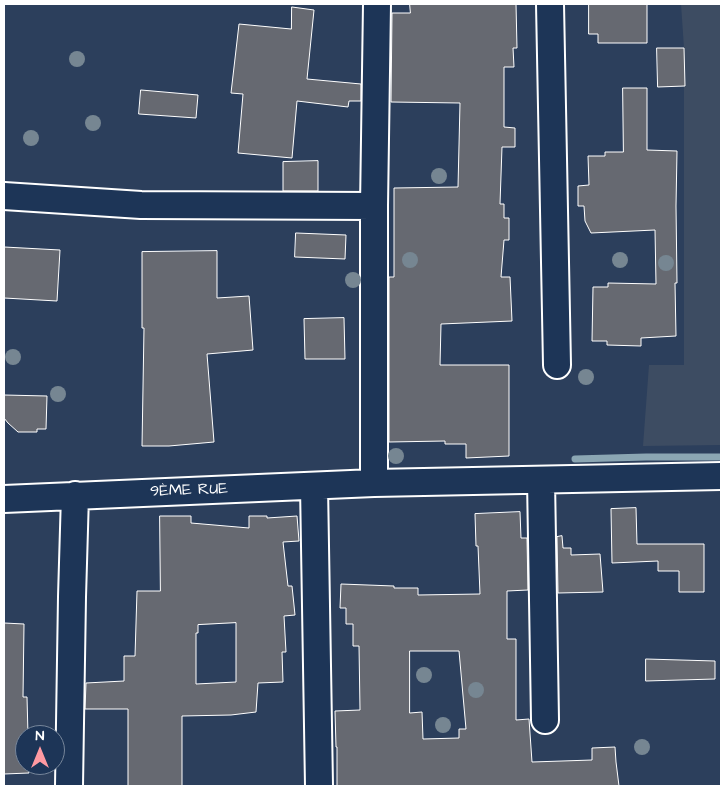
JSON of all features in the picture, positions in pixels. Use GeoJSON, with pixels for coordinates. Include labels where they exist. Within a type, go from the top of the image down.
{"type":"FeatureCollection","features":[{"type":"Feature","properties":{"kind":"street"},"geometry":{"type":"LineString","coordinates":[[374,484],[374,206],[377,4]]}},
{"type":"Feature","properties":{"kind":"street"},"geometry":{"type":"LineString","coordinates":[[550,4],[557,364]]}},
{"type":"Feature","properties":{"kind":"street"},"geometry":{"type":"LineString","coordinates":[[4,196],[140,205],[374,206]]}},
{"type":"Feature","properties":{"kind":"street","name":"9ÈME RUE"},"geometry":{"type":"LineString","coordinates":[[4,498],[374,484],[721,476]]}},
{"type":"Feature","properties":{"kind":"street"},"geometry":{"type":"LineString","coordinates":[[541,480],[545,720]]}},
{"type":"Feature","properties":{"kind":"street"},"geometry":{"type":"LineString","coordinates":[[314,486],[319,786]]}},
{"type":"Feature","properties":{"kind":"street"},"geometry":{"type":"LineString","coordinates":[[69,786],[75,495]]}},
{"type":"Feature","properties":{"kind":"shaded area"},"geometry":{"type":"Polygon","coordinates":[[[681,4],[721,4],[721,445],[643,446],[649,365],[684,365],[684,48],[681,4]]]}},
{"type":"Feature","properties":{"kind":"building"},"geometry":{"type":"Polygon","coordinates":[[[410,4],[516,4],[517,48],[513,48],[514,67],[504,67],[504,127],[515,128],[515,147],[502,147],[500,204],[504,204],[504,218],[509,218],[509,240],[504,240],[501,277],[510,277],[512,321],[441,324],[440,365],[509,365],[509,456],[466,458],[466,444],[445,444],[445,441],[389,442],[389,277],[394,277],[394,188],[458,187],[460,103],[391,102],[392,13],[410,13],[410,4]]]}},
{"type":"Feature","properties":{"kind":"building"},"geometry":{"type":"Polygon","coordinates":[[[589,4],[647,4],[647,43],[598,43],[598,34],[589,34],[589,4]]]}},
{"type":"Feature","properties":{"kind":"building"},"geometry":{"type":"Polygon","coordinates":[[[292,7],[314,10],[307,79],[361,84],[361,101],[349,101],[348,107],[297,101],[292,158],[238,153],[243,94],[231,93],[239,24],[291,29],[292,7]]]}},
{"type":"Feature","properties":{"kind":"building"},"geometry":{"type":"Polygon","coordinates":[[[657,48],[684,48],[685,86],[658,87],[657,48]]]}},
{"type":"Feature","properties":{"kind":"building"},"geometry":{"type":"Polygon","coordinates":[[[623,88],[647,88],[647,150],[677,151],[676,336],[641,338],[641,346],[607,345],[607,341],[592,341],[593,287],[608,287],[608,283],[656,284],[655,230],[591,233],[585,221],[584,206],[578,206],[578,186],[589,185],[588,156],[605,156],[605,152],[623,152],[623,88]]]}},
{"type":"Feature","properties":{"kind":"building"},"geometry":{"type":"Polygon","coordinates":[[[141,90],[198,95],[196,118],[139,114],[141,90]]]}},
{"type":"Feature","properties":{"kind":"building"},"geometry":{"type":"Polygon","coordinates":[[[318,161],[318,191],[283,191],[283,162],[318,161]]]}},
{"type":"Feature","properties":{"kind":"building"},"geometry":{"type":"Polygon","coordinates":[[[296,233],[346,235],[345,259],[295,257],[296,233]]]}},
{"type":"Feature","properties":{"kind":"building"},"geometry":{"type":"Polygon","coordinates":[[[4,247],[60,250],[57,301],[4,298],[4,247]]]}},
{"type":"Feature","properties":{"kind":"building"},"geometry":{"type":"Polygon","coordinates":[[[217,251],[217,298],[249,296],[253,350],[207,354],[214,442],[142,446],[144,328],[142,328],[142,252],[217,251]]]}},
{"type":"Feature","properties":{"kind":"building"},"geometry":{"type":"Polygon","coordinates":[[[344,318],[345,359],[305,359],[304,319],[344,318]]]}},
{"type":"Feature","properties":{"kind":"building"},"geometry":{"type":"Polygon","coordinates":[[[4,395],[47,396],[46,429],[37,429],[37,432],[18,432],[4,418],[4,395]]]}},
{"type":"Feature","properties":{"kind":"building"},"geometry":{"type":"Polygon","coordinates":[[[636,508],[637,544],[704,544],[704,592],[679,592],[679,571],[658,571],[658,561],[612,563],[611,509],[636,508]]]}},
{"type":"Feature","properties":{"kind":"building"},"geometry":{"type":"Polygon","coordinates":[[[520,512],[521,538],[527,538],[528,590],[507,591],[507,639],[516,639],[516,720],[529,719],[532,762],[592,760],[592,748],[615,747],[619,786],[337,786],[335,711],[360,710],[359,646],[353,646],[353,624],[346,624],[346,608],[340,608],[341,584],[418,588],[418,595],[480,594],[475,514],[520,512]],[[410,651],[410,713],[422,712],[423,739],[459,738],[459,729],[466,729],[459,651],[410,651]]]}},
{"type":"Feature","properties":{"kind":"building"},"geometry":{"type":"Polygon","coordinates":[[[160,516],[191,516],[191,523],[249,528],[249,516],[267,516],[267,518],[297,516],[299,541],[283,542],[288,586],[292,586],[295,615],[284,616],[286,652],[282,652],[283,682],[258,683],[256,712],[231,715],[182,716],[182,786],[128,786],[128,709],[85,709],[86,683],[124,681],[124,656],[135,656],[137,591],[160,591],[160,516]],[[236,623],[198,625],[198,633],[196,633],[196,684],[236,682],[236,623]]]}},
{"type":"Feature","properties":{"kind":"building"},"geometry":{"type":"Polygon","coordinates":[[[562,536],[563,548],[571,548],[571,555],[600,554],[603,592],[558,593],[557,537],[562,536]]]}},
{"type":"Feature","properties":{"kind":"building"},"geometry":{"type":"Polygon","coordinates":[[[4,623],[24,624],[23,697],[27,697],[28,725],[15,725],[15,774],[4,774],[4,623]]]}},
{"type":"Feature","properties":{"kind":"building"},"geometry":{"type":"Polygon","coordinates":[[[646,659],[715,661],[715,679],[646,681],[646,659]]]}},
{"type":"Feature","properties":{"kind":"waterway"},"geometry":{"type":"LineString","coordinates":[[575,459],[721,457]]}}]}
